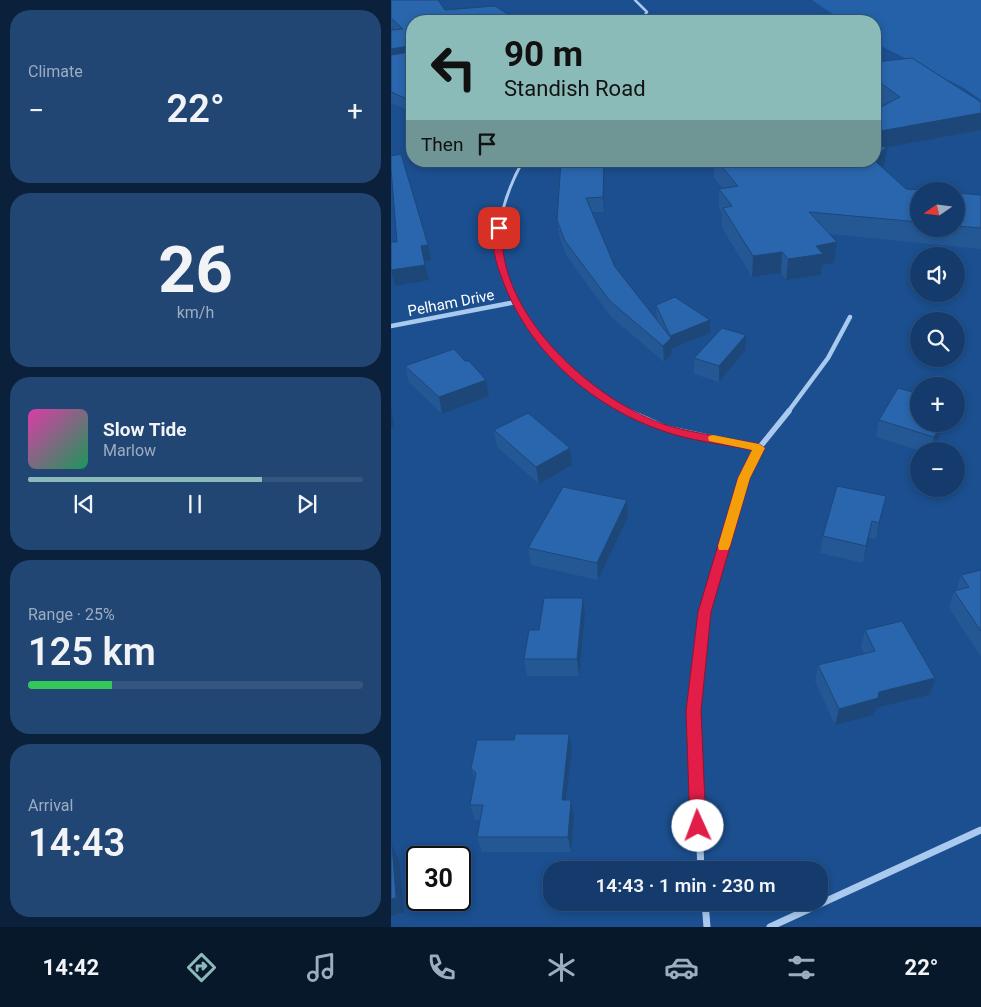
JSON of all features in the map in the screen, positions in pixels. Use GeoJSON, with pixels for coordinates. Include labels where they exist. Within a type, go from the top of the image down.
{"type":"FeatureCollection","features":[{"type":"Feature","properties":{"kind":"street"},"geometry":{"type":"LineString","coordinates":[[635,0],[647,12],[645,15]]}},
{"type":"Feature","properties":{"kind":"street"},"geometry":{"type":"LineString","coordinates":[[519,167],[513,178],[500,215],[497,241],[503,272],[516,302],[535,334],[571,373],[612,404],[666,428],[759,448]]}},
{"type":"Feature","properties":{"kind":"street","name":"Pelham Drive"},"geometry":{"type":"LineString","coordinates":[[391,326],[516,302]]}},
{"type":"Feature","properties":{"kind":"street"},"geometry":{"type":"LineString","coordinates":[[701,861],[694,711],[705,612],[744,478],[759,448],[804,393],[828,358],[850,317]]}},
{"type":"Feature","properties":{"kind":"street"},"geometry":{"type":"LineString","coordinates":[[770,927],[981,830]]}},
{"type":"Feature","properties":{"kind":"street"},"geometry":{"type":"LineString","coordinates":[[706,911],[707,927]]}},
{"type":"Feature","properties":{"kind":"shaded area"},"geometry":{"type":"Polygon","coordinates":[[[812,0],[981,0],[981,100],[964,88],[881,46],[881,15],[834,15],[812,0]]]}},
{"type":"Feature","properties":{"kind":"building"},"geometry":{"type":"Polygon","coordinates":[[[391,0],[438,0],[445,10],[495,6],[509,15],[406,15],[406,46],[391,49],[391,30],[403,29],[391,18],[391,0]]]}},
{"type":"Feature","properties":{"kind":"building"},"geometry":{"type":"Polygon","coordinates":[[[406,53],[406,98],[391,92],[391,55],[406,53]]]}},
{"type":"Feature","properties":{"kind":"building"},"geometry":{"type":"Polygon","coordinates":[[[912,58],[981,102],[981,113],[881,131],[881,107],[900,97],[881,83],[881,61],[912,58]]]}},
{"type":"Feature","properties":{"kind":"building"},"geometry":{"type":"Polygon","coordinates":[[[401,154],[428,245],[421,246],[425,265],[391,270],[391,242],[397,242],[391,156],[401,154]]]}},
{"type":"Feature","properties":{"kind":"building"},"geometry":{"type":"Polygon","coordinates":[[[881,166],[906,189],[910,189],[910,221],[809,212],[837,242],[816,246],[823,254],[788,259],[782,252],[753,256],[723,208],[732,206],[719,189],[738,186],[722,167],[881,166]]]}},
{"type":"Feature","properties":{"kind":"building"},"geometry":{"type":"Polygon","coordinates":[[[561,167],[604,167],[603,197],[586,198],[615,267],[671,338],[663,346],[610,301],[565,241],[557,220],[561,167]]]}},
{"type":"Feature","properties":{"kind":"building"},"geometry":{"type":"Polygon","coordinates":[[[965,194],[981,195],[981,228],[965,227],[965,194]]]}},
{"type":"Feature","properties":{"kind":"building"},"geometry":{"type":"Polygon","coordinates":[[[675,297],[710,320],[670,336],[656,305],[675,297]]]}},
{"type":"Feature","properties":{"kind":"building"},"geometry":{"type":"Polygon","coordinates":[[[722,328],[746,335],[719,366],[694,358],[722,328]]]}},
{"type":"Feature","properties":{"kind":"building"},"geometry":{"type":"Polygon","coordinates":[[[454,349],[465,361],[469,361],[486,380],[439,397],[405,366],[454,349]]]}},
{"type":"Feature","properties":{"kind":"building"},"geometry":{"type":"Polygon","coordinates":[[[898,388],[910,391],[910,430],[879,420],[898,388]]]}},
{"type":"Feature","properties":{"kind":"building"},"geometry":{"type":"Polygon","coordinates":[[[528,413],[570,448],[536,467],[494,430],[528,413]]]}},
{"type":"Feature","properties":{"kind":"building"},"geometry":{"type":"Polygon","coordinates":[[[918,432],[937,432],[934,437],[918,432]]]}},
{"type":"Feature","properties":{"kind":"building"},"geometry":{"type":"Polygon","coordinates":[[[837,486],[886,496],[879,523],[872,521],[866,546],[823,536],[837,486]]]}},
{"type":"Feature","properties":{"kind":"building"},"geometry":{"type":"Polygon","coordinates":[[[563,487],[627,500],[597,563],[528,548],[563,487]]]}},
{"type":"Feature","properties":{"kind":"building"},"geometry":{"type":"Polygon","coordinates":[[[981,570],[981,631],[954,591],[969,587],[961,575],[981,570]]]}},
{"type":"Feature","properties":{"kind":"building"},"geometry":{"type":"Polygon","coordinates":[[[544,598],[583,598],[577,659],[524,659],[529,630],[539,630],[544,598]]]}},
{"type":"Feature","properties":{"kind":"building"},"geometry":{"type":"Polygon","coordinates":[[[902,621],[935,678],[879,692],[878,698],[839,709],[818,665],[875,651],[865,630],[902,621]]]}},
{"type":"Feature","properties":{"kind":"building"},"geometry":{"type":"Polygon","coordinates":[[[515,734],[569,734],[562,800],[571,800],[568,837],[477,837],[483,805],[470,805],[476,773],[471,768],[477,740],[514,740],[515,734]]]}},
{"type":"Feature","properties":{"kind":"building"},"geometry":{"type":"Polygon","coordinates":[[[391,845],[396,898],[391,899],[391,845]]]}},
{"type":"Feature","properties":{"kind":"slow traffic"},"geometry":{"type":"LineString","coordinates":[[713,438],[759,448],[744,478],[724,546]]}},
{"type":"Feature","properties":{"kind":"route"},"geometry":{"type":"LineString","coordinates":[[499,228],[497,241],[503,272],[516,302],[535,334],[571,373],[612,404],[666,428],[759,448],[744,478],[705,612],[694,711],[698,826]]}}]}
